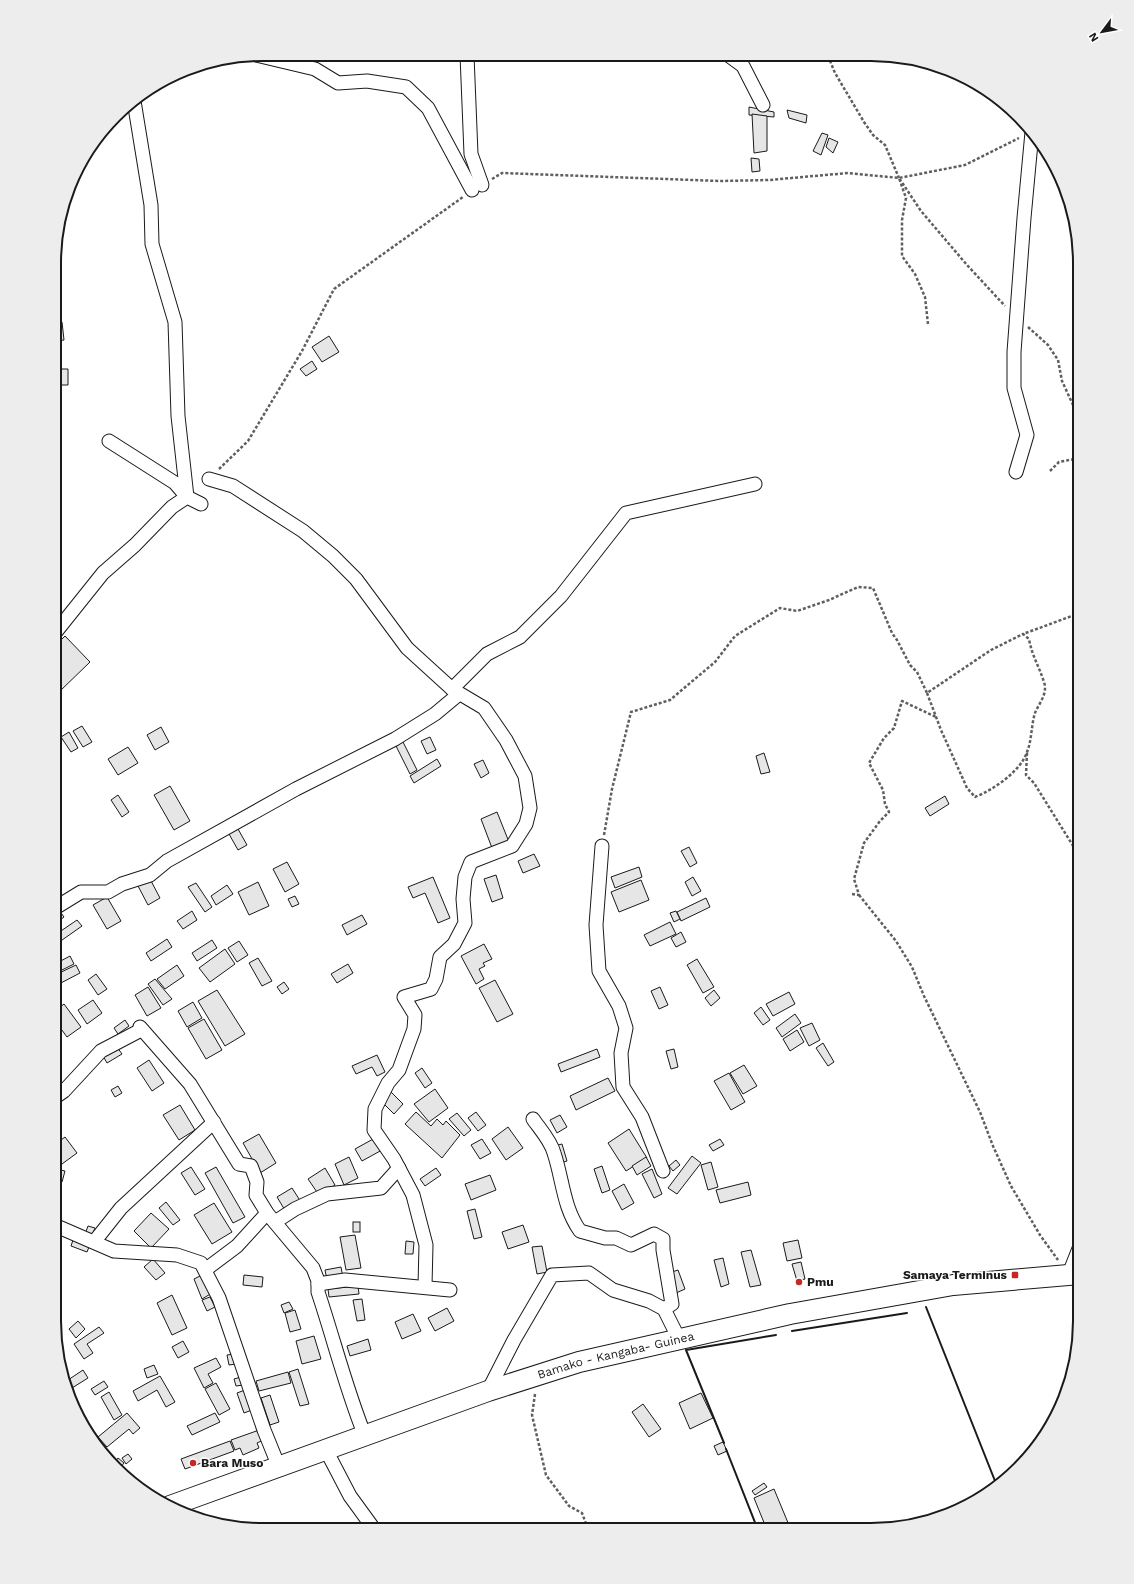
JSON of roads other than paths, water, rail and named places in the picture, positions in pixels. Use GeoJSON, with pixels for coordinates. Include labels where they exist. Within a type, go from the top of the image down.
{"type":"FeatureCollection","features":[{"type":"Feature","properties":{"kind":"main road","name":"Bamako - Kangaba- Guinea"},"geometry":{"type":"LineString","coordinates":[[177,1503],[488,1391],[579,1362],[790,1314],[953,1284],[1073,1274]]}},
{"type":"Feature","properties":{"kind":"street"},"geometry":{"type":"LineString","coordinates":[[281,61],[315,69],[338,83],[367,81],[406,87],[428,108],[477,187],[471,154],[467,61]]}},
{"type":"Feature","properties":{"kind":"street"},"geometry":{"type":"LineString","coordinates":[[736,61],[743,66],[763,104]]}},
{"type":"Feature","properties":{"kind":"street"},"geometry":{"type":"LineString","coordinates":[[135,107],[151,205],[152,244],[175,322],[178,416],[187,497]]}},
{"type":"Feature","properties":{"kind":"street"},"geometry":{"type":"LineString","coordinates":[[1016,472],[1027,435],[1014,388],[1017,316],[1031,140]]}},
{"type":"Feature","properties":{"kind":"street"},"geometry":{"type":"LineString","coordinates":[[109,441],[175,483],[187,497],[201,504]]}},
{"type":"Feature","properties":{"kind":"street"},"geometry":{"type":"LineString","coordinates":[[209,479],[234,486],[309,536],[356,579],[408,648],[455,691],[484,708],[506,740],[525,776],[530,808],[526,824],[512,846],[471,862],[464,877],[463,899],[465,923],[454,944],[440,957],[436,980],[431,989],[404,998],[415,1016],[412,1040],[399,1070],[388,1083],[375,1109],[374,1130],[413,1195],[426,1244],[426,1286]]}},
{"type":"Feature","properties":{"kind":"street"},"geometry":{"type":"LineString","coordinates":[[61,904],[82,892],[108,892],[122,884],[150,875],[167,861],[290,793],[395,739],[435,714],[487,654],[520,637],[561,596],[626,513],[755,484]]}},
{"type":"Feature","properties":{"kind":"street"},"geometry":{"type":"LineString","coordinates":[[61,626],[103,573],[135,545],[172,507],[187,497]]}},
{"type":"Feature","properties":{"kind":"street"},"geometry":{"type":"LineString","coordinates":[[602,846],[596,925],[599,971],[620,1006],[626,1028],[622,1053],[623,1087],[642,1117],[663,1171]]}},
{"type":"Feature","properties":{"kind":"street"},"geometry":{"type":"LineString","coordinates":[[61,1091],[101,1051],[140,1028],[190,1084],[239,1164],[251,1166],[257,1182],[256,1195],[271,1217],[313,1268],[318,1284],[318,1292],[334,1338],[354,1409],[365,1436]]}},
{"type":"Feature","properties":{"kind":"street"},"geometry":{"type":"LineString","coordinates":[[533,1118],[554,1151],[565,1202],[580,1231],[605,1238],[616,1238],[631,1245],[654,1234],[663,1238],[663,1250],[672,1304],[664,1309]]}},
{"type":"Feature","properties":{"kind":"street"},"geometry":{"type":"LineString","coordinates":[[94,1242],[121,1208],[214,1122]]}},
{"type":"Feature","properties":{"kind":"street"},"geometry":{"type":"LineString","coordinates":[[205,1270],[237,1246],[271,1217],[295,1209],[327,1194],[382,1188],[398,1168]]}},
{"type":"Feature","properties":{"kind":"street"},"geometry":{"type":"LineString","coordinates":[[61,1228],[114,1251],[177,1255],[202,1263],[219,1298],[264,1430],[279,1467]]}},
{"type":"Feature","properties":{"kind":"street"},"geometry":{"type":"LineString","coordinates":[[488,1391],[514,1340],[552,1275],[588,1273],[613,1290],[649,1301],[664,1309],[680,1339]]}},
{"type":"Feature","properties":{"kind":"street"},"geometry":{"type":"LineString","coordinates":[[318,1284],[345,1280],[426,1286],[450,1290]]}},
{"type":"Feature","properties":{"kind":"street"},"geometry":{"type":"LineString","coordinates":[[326,1450],[350,1496],[370,1523]]}},
{"type":"Feature","properties":{"kind":"place","name":"Samaya Terminus"},"geometry":{"type":"Point","coordinates":[1015,1275]}},
{"type":"Feature","properties":{"kind":"place","name":"Pmu"},"geometry":{"type":"Point","coordinates":[799,1282]}},
{"type":"Feature","properties":{"kind":"place","name":"Bara Muso"},"geometry":{"type":"Point","coordinates":[193,1463]}}]}
